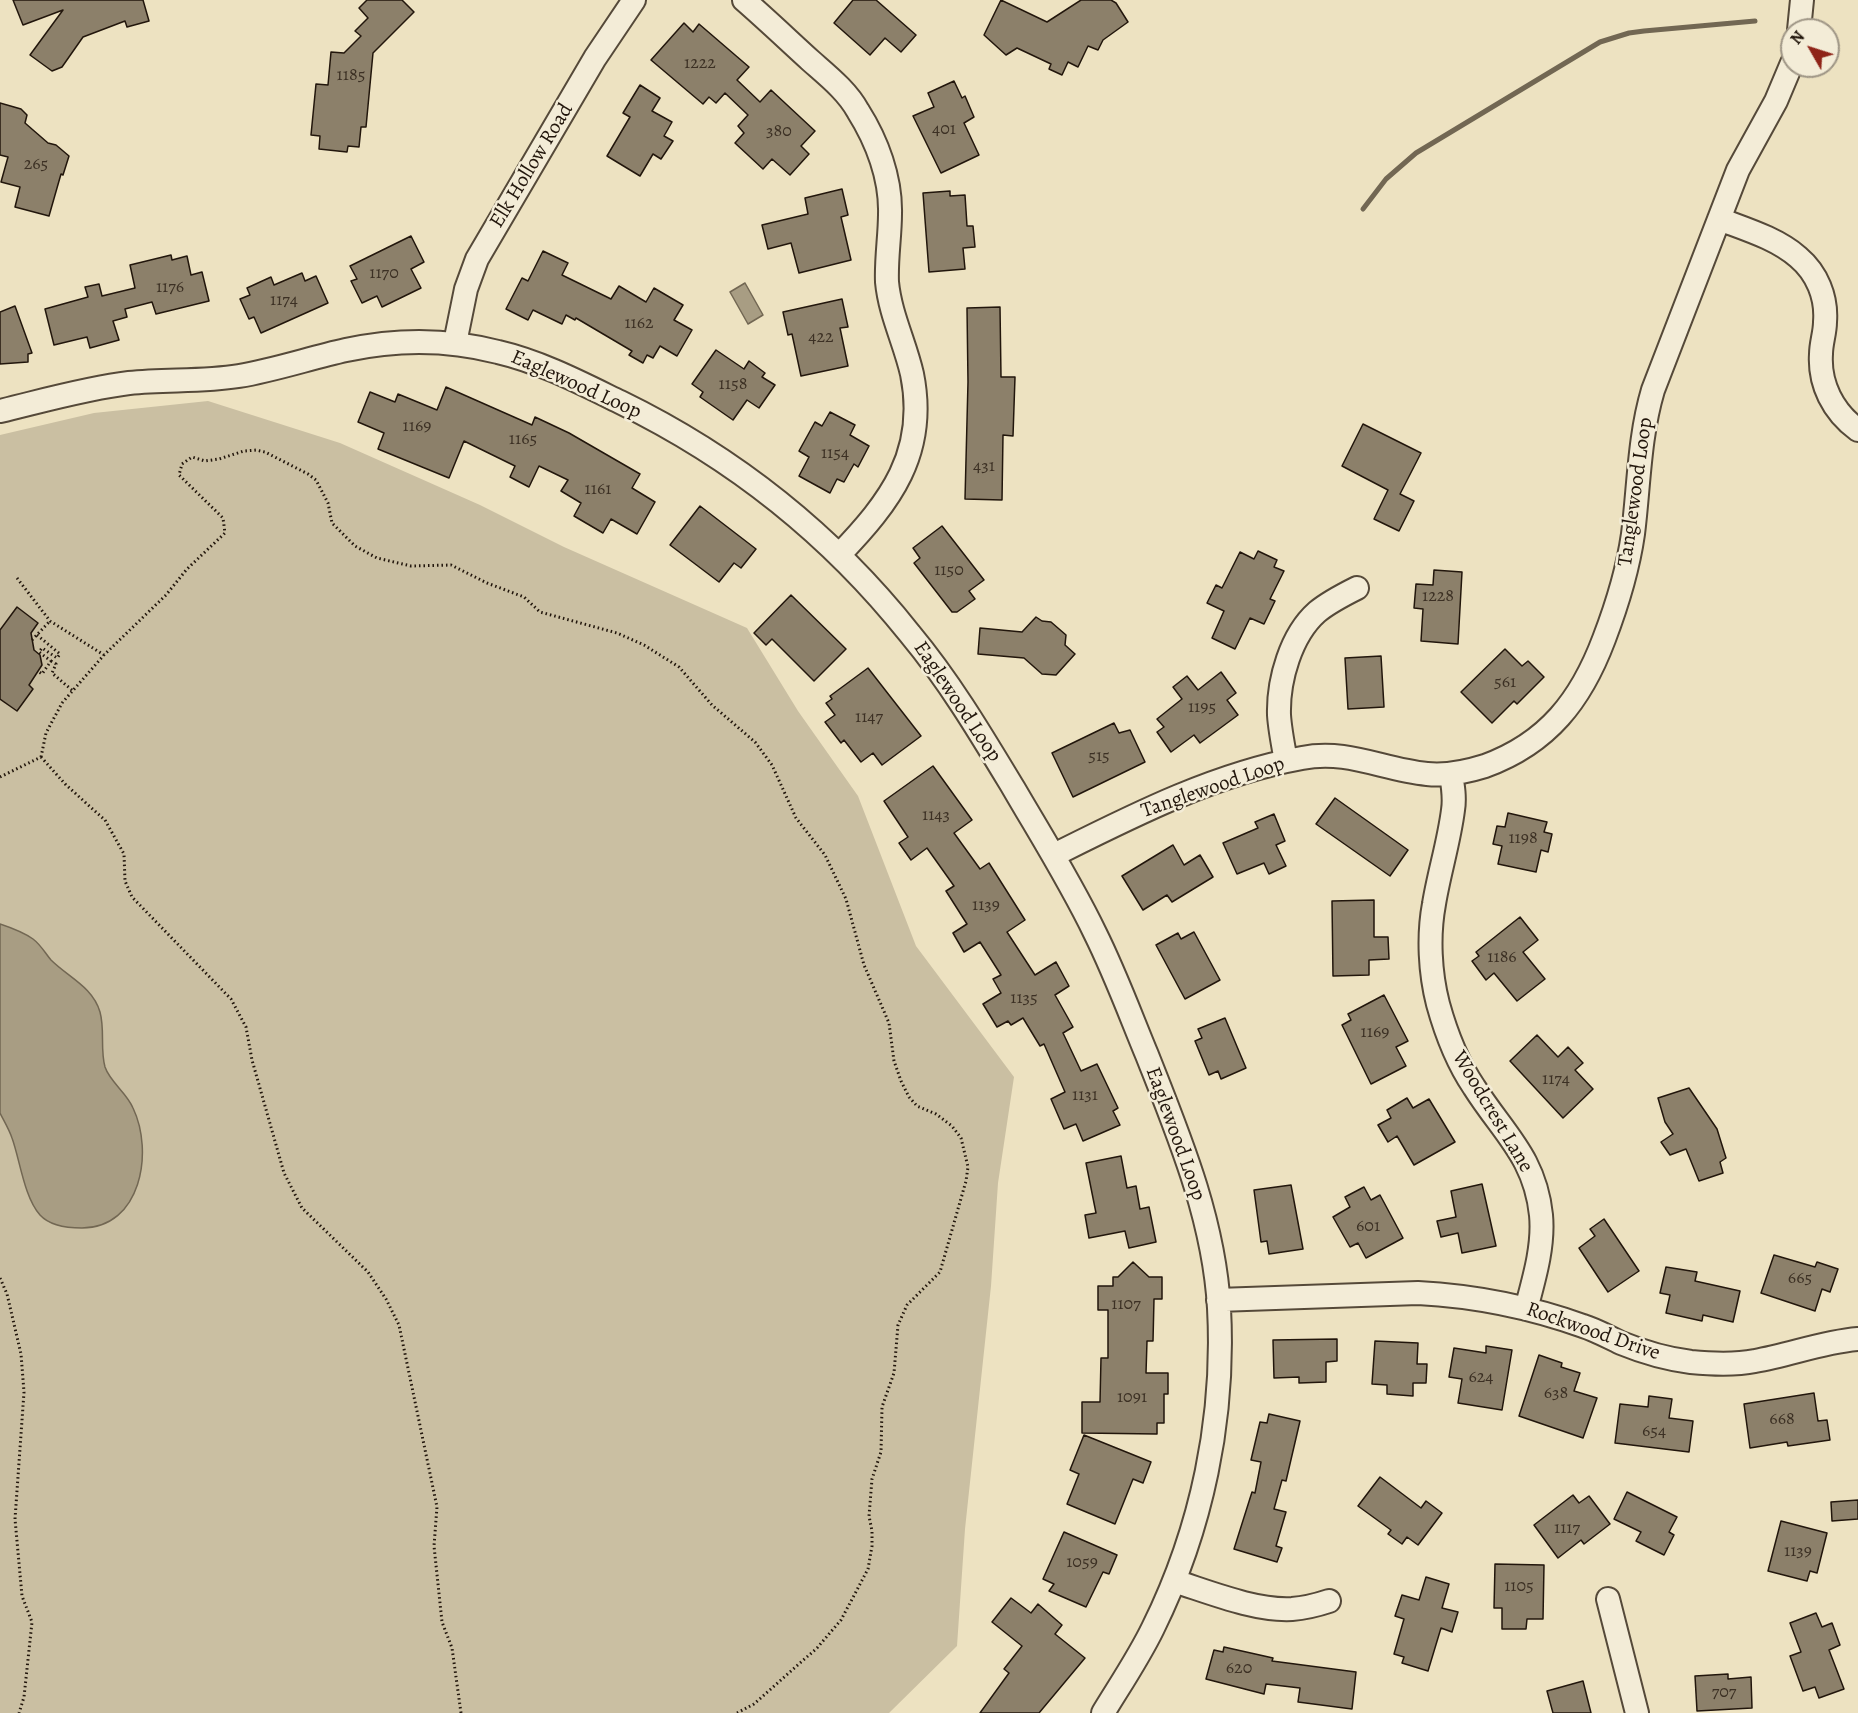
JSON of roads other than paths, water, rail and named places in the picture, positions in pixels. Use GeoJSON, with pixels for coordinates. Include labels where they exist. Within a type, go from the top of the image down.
{"type":"FeatureCollection","features":[{"type":"Feature","properties":{"kind":"street","name":"Elk Hollow Road"},"geometry":{"type":"LineString","coordinates":[[455,343],[470,276],[477,259],[595,58],[634,0]]}},
{"type":"Feature","properties":{"kind":"street"},"geometry":{"type":"LineString","coordinates":[[744,0],[831,79],[857,108],[883,164],[889,196],[887,278],[889,297],[911,372],[915,394],[912,441],[896,485],[868,525],[839,555]]}},
{"type":"Feature","properties":{"kind":"street"},"geometry":{"type":"LineString","coordinates":[[1800,18],[1802,0]]}},
{"type":"Feature","properties":{"kind":"street","name":"Tanglewood Loop"},"geometry":{"type":"LineString","coordinates":[[1053,855],[1121,821],[1168,801],[1257,768],[1286,761],[1326,755],[1341,756],[1427,774],[1451,774],[1477,768],[1500,760],[1538,738],[1569,707],[1590,674],[1605,637],[1627,569],[1648,406],[1738,170],[1776,101],[1786,78]]}},
{"type":"Feature","properties":{"kind":"street"},"geometry":{"type":"LineString","coordinates":[[1719,219],[1788,249],[1799,258],[1816,279],[1822,291],[1826,314],[1821,357],[1824,381],[1834,406],[1858,429]]}},
{"type":"Feature","properties":{"kind":"street","name":"Eaglewood Loop"},"geometry":{"type":"LineString","coordinates":[[0,411],[124,384],[237,377],[373,345],[425,341],[455,343],[495,351],[536,363],[633,408],[676,431],[760,487],[839,555],[913,636],[952,689],[1053,855],[1097,936],[1183,1150],[1208,1230],[1218,1300],[1220,1354],[1211,1450],[1193,1526],[1174,1581],[1140,1652],[1103,1713]]}},
{"type":"Feature","properties":{"kind":"street"},"geometry":{"type":"LineString","coordinates":[[1286,761],[1279,714],[1280,695],[1289,659],[1305,626],[1316,613],[1330,602],[1357,588]]}},
{"type":"Feature","properties":{"kind":"street","name":"Woodcrest Lane"},"geometry":{"type":"LineString","coordinates":[[1451,774],[1454,809],[1433,905],[1431,928],[1434,978],[1443,1022],[1462,1067],[1486,1105],[1514,1140],[1526,1160],[1533,1179],[1541,1216],[1541,1234],[1535,1275],[1526,1309]]}},
{"type":"Feature","properties":{"kind":"street","name":"Rockwood Drive"},"geometry":{"type":"LineString","coordinates":[[1218,1300],[1418,1293],[1479,1299],[1526,1309],[1587,1327],[1659,1356],[1692,1362],[1723,1364],[1754,1362],[1815,1345],[1858,1339]]}},
{"type":"Feature","properties":{"kind":"street"},"geometry":{"type":"LineString","coordinates":[[1174,1581],[1240,1601],[1274,1608],[1300,1608],[1329,1601]]}},
{"type":"Feature","properties":{"kind":"street"},"geometry":{"type":"LineString","coordinates":[[1608,1599],[1637,1713]]}},
{"type":"Feature","properties":{"kind":"waterway"},"geometry":{"type":"LineString","coordinates":[[1363,209],[1386,179],[1416,153],[1600,42],[1629,33],[1755,21]]}}]}
